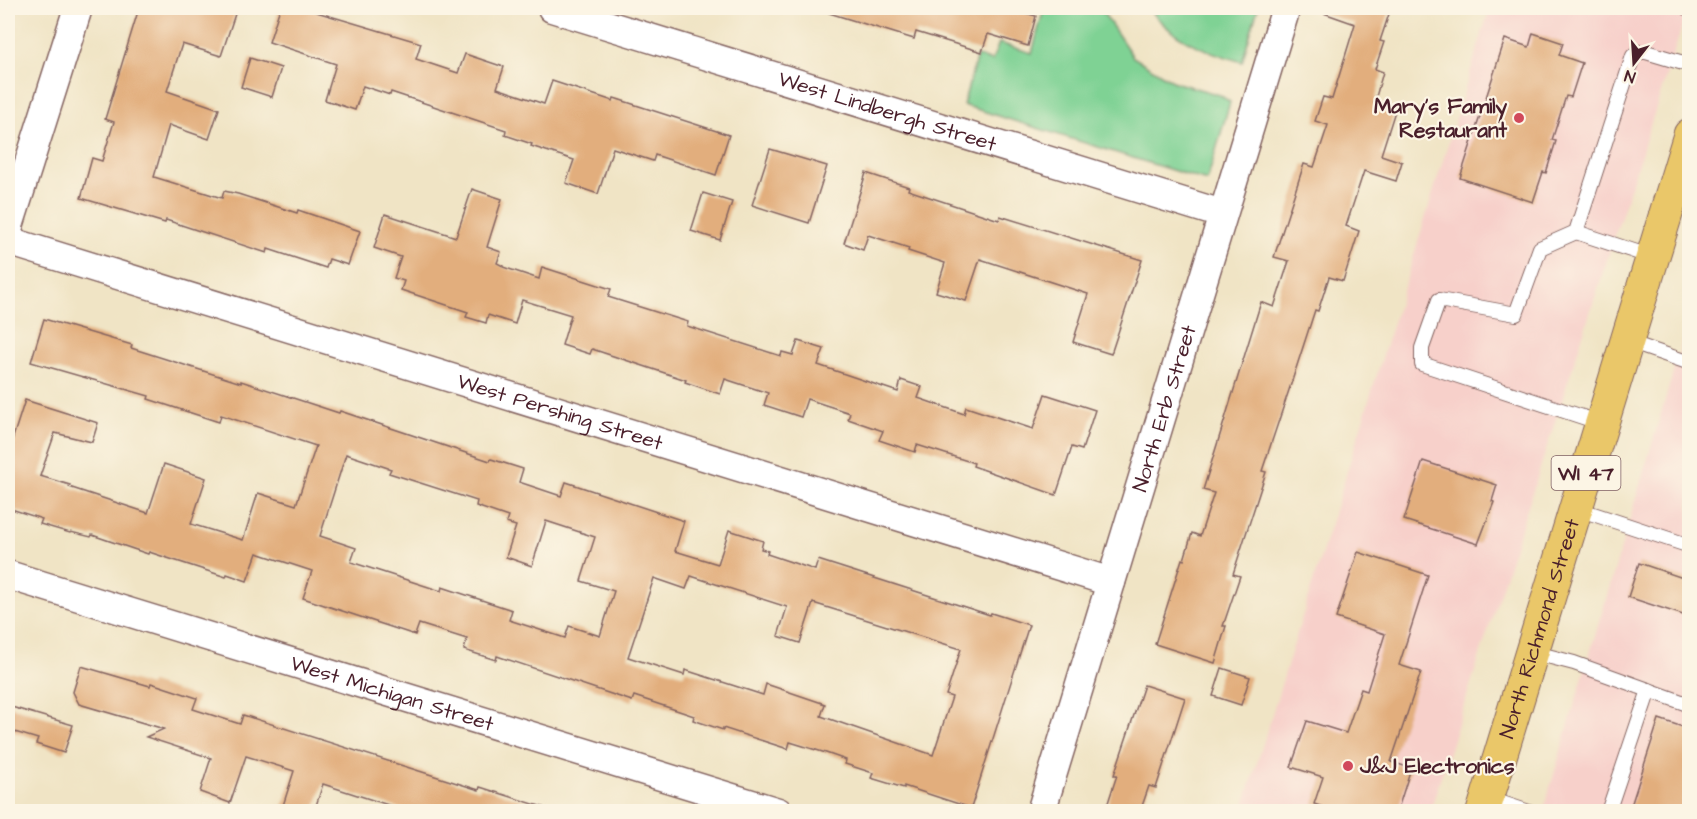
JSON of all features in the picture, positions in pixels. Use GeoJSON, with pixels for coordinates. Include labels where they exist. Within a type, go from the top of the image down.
{"type":"FeatureCollection","features":[{"type":"Feature","properties":{"kind":"main road","name":"North Richmond Street"},"geometry":{"type":"LineString","coordinates":[[1485,805],[1652,257],[1673,207],[1689,135]]}},
{"type":"Feature","properties":{"kind":"street"},"geometry":{"type":"LineString","coordinates":[[8,230],[78,8]]}},
{"type":"Feature","properties":{"kind":"street","name":"West Lindbergh Street"},"geometry":{"type":"LineString","coordinates":[[552,8],[1222,214]]}},
{"type":"Feature","properties":{"kind":"street","name":"North Erb Street"},"geometry":{"type":"LineString","coordinates":[[1041,812],[1286,8]]}},
{"type":"Feature","properties":{"kind":"street","name":"West Pershing Street"},"geometry":{"type":"LineString","coordinates":[[8,241],[1111,582]]}},
{"type":"Feature","properties":{"kind":"street","name":"West Michigan Street"},"geometry":{"type":"LineString","coordinates":[[8,575],[778,812]]}},
{"type":"Feature","properties":{"kind":"lane"},"geometry":{"type":"LineString","coordinates":[[1576,232],[1633,56],[1638,52],[1646,52],[1689,65]]}},
{"type":"Feature","properties":{"kind":"lane"},"geometry":{"type":"LineString","coordinates":[[1601,423],[1422,364],[1422,348],[1439,300],[1516,314],[1540,248],[1576,232],[1652,257]]}},
{"type":"Feature","properties":{"kind":"lane"},"geometry":{"type":"LineString","coordinates":[[1626,341],[1689,363]]}},
{"type":"Feature","properties":{"kind":"lane"},"geometry":{"type":"LineString","coordinates":[[1575,508],[1689,546]]}},
{"type":"Feature","properties":{"kind":"lane"},"geometry":{"type":"LineString","coordinates":[[1532,651],[1574,663],[1689,705]]}},
{"type":"Feature","properties":{"kind":"lane"},"geometry":{"type":"LineString","coordinates":[[1608,812],[1649,690]]}},
{"type":"Feature","properties":{"kind":"lane"},"geometry":{"type":"LineString","coordinates":[[1485,805],[1529,812]]}},
{"type":"Feature","properties":{"kind":"shaded area"},"geometry":{"type":"Polygon","coordinates":[[[1490,8],[1688,8],[1430,811],[1242,812],[1490,8]]]}},
{"type":"Feature","properties":{"kind":"shaded area"},"geometry":{"type":"Polygon","coordinates":[[[1689,319],[1689,811],[1543,811],[1689,319]]]}},
{"type":"Feature","properties":{"kind":"green space"},"geometry":{"type":"Polygon","coordinates":[[[1044,8],[1100,8],[1133,57],[1174,82],[1220,95],[1230,102],[1207,181],[963,105],[977,56],[992,61],[999,43],[1032,53],[1044,8]]]}},
{"type":"Feature","properties":{"kind":"green space"},"geometry":{"type":"Polygon","coordinates":[[[1149,8],[1258,8],[1242,62],[1191,43],[1168,28],[1149,8]]]}},
{"type":"Feature","properties":{"kind":"building"},"geometry":{"type":"Polygon","coordinates":[[[139,8],[237,8],[221,56],[182,44],[167,91],[219,109],[209,139],[169,125],[154,177],[222,198],[224,191],[238,194],[297,213],[298,210],[360,231],[348,265],[329,259],[326,268],[268,249],[267,253],[166,220],[165,223],[81,198],[92,158],[102,161],[114,122],[105,119],[139,8]]]}},
{"type":"Feature","properties":{"kind":"building"},"geometry":{"type":"Polygon","coordinates":[[[280,8],[303,8],[421,43],[416,59],[458,73],[465,54],[504,67],[497,88],[544,104],[552,81],[613,101],[614,98],[729,135],[716,175],[655,155],[653,161],[613,148],[598,194],[566,183],[574,160],[505,135],[506,130],[391,92],[390,95],[363,86],[355,110],[325,100],[336,64],[269,42],[280,8]]]}},
{"type":"Feature","properties":{"kind":"building"},"geometry":{"type":"Polygon","coordinates":[[[830,8],[1006,8],[1036,16],[1028,46],[988,34],[982,52],[916,32],[914,39],[829,13],[830,8]]]}},
{"type":"Feature","properties":{"kind":"building"},"geometry":{"type":"Polygon","coordinates":[[[1319,8],[1391,8],[1380,41],[1384,42],[1375,69],[1383,72],[1374,104],[1395,111],[1381,155],[1402,162],[1396,181],[1364,171],[1346,226],[1359,231],[1343,281],[1329,277],[1318,311],[1315,310],[1262,471],[1266,472],[1233,574],[1240,576],[1223,626],[1226,626],[1215,663],[1155,644],[1192,533],[1200,536],[1214,493],[1203,490],[1261,302],[1274,307],[1289,261],[1274,257],[1304,164],[1314,167],[1328,125],[1315,121],[1323,97],[1332,99],[1355,24],[1318,11],[1319,8]]]}},
{"type":"Feature","properties":{"kind":"building","name":"Mary's Family Restaurant"},"geometry":{"type":"Polygon","coordinates":[[[1533,33],[1563,43],[1559,55],[1582,63],[1571,97],[1566,96],[1552,140],[1556,141],[1546,173],[1543,172],[1533,202],[1460,178],[1505,39],[1529,47],[1533,33]]]}},
{"type":"Feature","properties":{"kind":"building"},"geometry":{"type":"Polygon","coordinates":[[[250,58],[281,68],[272,97],[241,87],[250,58]]]}},
{"type":"Feature","properties":{"kind":"building"},"geometry":{"type":"Polygon","coordinates":[[[770,149],[827,166],[809,223],[752,205],[770,149]]]}},
{"type":"Feature","properties":{"kind":"building"},"geometry":{"type":"Polygon","coordinates":[[[866,173],[909,187],[908,190],[999,220],[1000,216],[1142,260],[1111,354],[1073,342],[1088,294],[980,259],[966,301],[936,292],[945,263],[868,235],[863,250],[844,243],[866,173]]]}},
{"type":"Feature","properties":{"kind":"building"},"geometry":{"type":"Polygon","coordinates":[[[472,189],[502,199],[487,247],[501,252],[497,263],[503,267],[539,279],[542,267],[611,289],[608,297],[688,322],[687,326],[781,356],[782,352],[793,355],[798,341],[824,349],[818,365],[898,392],[901,380],[922,387],[918,398],[964,414],[966,407],[1033,429],[1045,394],[1095,410],[1082,450],[1072,447],[1056,495],[973,466],[974,463],[917,445],[915,452],[879,440],[883,431],[848,419],[850,413],[807,399],[801,417],[764,405],[768,393],[725,379],[720,394],[685,382],[686,380],[592,349],[590,354],[562,345],[571,315],[522,300],[515,324],[488,315],[486,323],[466,317],[468,312],[401,290],[404,281],[394,278],[401,257],[374,248],[385,214],[456,237],[472,189]]]}},
{"type":"Feature","properties":{"kind":"building"},"geometry":{"type":"Polygon","coordinates":[[[703,193],[732,202],[720,240],[691,231],[703,193]]]}},
{"type":"Feature","properties":{"kind":"building"},"geometry":{"type":"Polygon","coordinates":[[[44,319],[132,345],[131,348],[241,383],[241,381],[339,413],[340,411],[490,461],[491,459],[523,469],[519,482],[561,496],[566,482],[684,521],[675,551],[718,564],[729,530],[763,541],[761,549],[768,551],[767,554],[815,570],[818,560],[990,615],[991,613],[1029,625],[971,808],[904,786],[904,788],[871,778],[873,773],[845,764],[846,760],[826,753],[790,742],[788,749],[693,720],[694,716],[634,696],[632,701],[497,656],[496,660],[464,650],[467,639],[419,624],[415,635],[303,598],[312,571],[257,553],[247,581],[227,574],[226,577],[149,552],[148,554],[92,535],[91,537],[70,533],[40,524],[42,519],[8,508],[8,453],[25,400],[98,423],[92,442],[55,433],[40,476],[148,513],[164,464],[206,478],[191,524],[243,540],[258,493],[296,505],[316,446],[221,415],[219,422],[148,399],[149,396],[31,362],[44,319]],[[346,454],[320,536],[356,548],[351,562],[441,591],[442,587],[512,610],[509,620],[565,638],[569,626],[600,636],[614,591],[581,581],[595,537],[546,521],[532,566],[506,557],[516,526],[506,523],[508,517],[476,506],[477,501],[389,473],[391,469],[346,454]],[[691,576],[686,589],[654,578],[628,657],[684,675],[685,670],[763,695],[766,684],[825,704],[821,716],[933,755],[952,697],[946,695],[961,649],[813,603],[800,643],[778,636],[787,607],[691,576]]]}},
{"type":"Feature","properties":{"kind":"building"},"geometry":{"type":"Polygon","coordinates":[[[1423,461],[1497,485],[1492,501],[1494,502],[1478,544],[1404,520],[1423,461]]]}},
{"type":"Feature","properties":{"kind":"building"},"geometry":{"type":"Polygon","coordinates":[[[1358,552],[1428,575],[1399,665],[1421,672],[1391,762],[1411,768],[1397,812],[1338,812],[1314,804],[1323,777],[1291,767],[1307,721],[1346,733],[1361,689],[1367,691],[1385,634],[1336,618],[1358,552]]]}},
{"type":"Feature","properties":{"kind":"building"},"geometry":{"type":"Polygon","coordinates":[[[1639,563],[1689,580],[1689,617],[1628,597],[1639,563]]]}},
{"type":"Feature","properties":{"kind":"building"},"geometry":{"type":"Polygon","coordinates":[[[81,666],[150,686],[151,683],[197,698],[193,709],[240,724],[243,715],[479,790],[480,787],[543,807],[542,812],[410,812],[323,784],[314,812],[281,812],[294,771],[246,756],[230,803],[200,792],[211,758],[146,737],[164,729],[79,704],[73,692],[81,666]]]}},
{"type":"Feature","properties":{"kind":"building"},"geometry":{"type":"Polygon","coordinates":[[[1222,668],[1250,677],[1241,705],[1213,696],[1222,668]]]}},
{"type":"Feature","properties":{"kind":"building"},"geometry":{"type":"Polygon","coordinates":[[[1144,685],[1185,698],[1156,788],[1149,786],[1140,812],[1105,812],[1117,775],[1114,775],[1144,685]]]}},
{"type":"Feature","properties":{"kind":"building"},"geometry":{"type":"Polygon","coordinates":[[[8,706],[73,725],[64,753],[36,744],[38,739],[8,730],[8,706]]]}},
{"type":"Feature","properties":{"kind":"building"},"geometry":{"type":"Polygon","coordinates":[[[1659,719],[1689,729],[1689,812],[1629,812],[1659,719]]]}},
{"type":"Feature","properties":{"kind":"place","name":"Mary's Family Restaurant"},"geometry":{"type":"Point","coordinates":[1519,118]}},
{"type":"Feature","properties":{"kind":"place","name":"J&J Electronics"},"geometry":{"type":"Point","coordinates":[1348,766]}}]}
